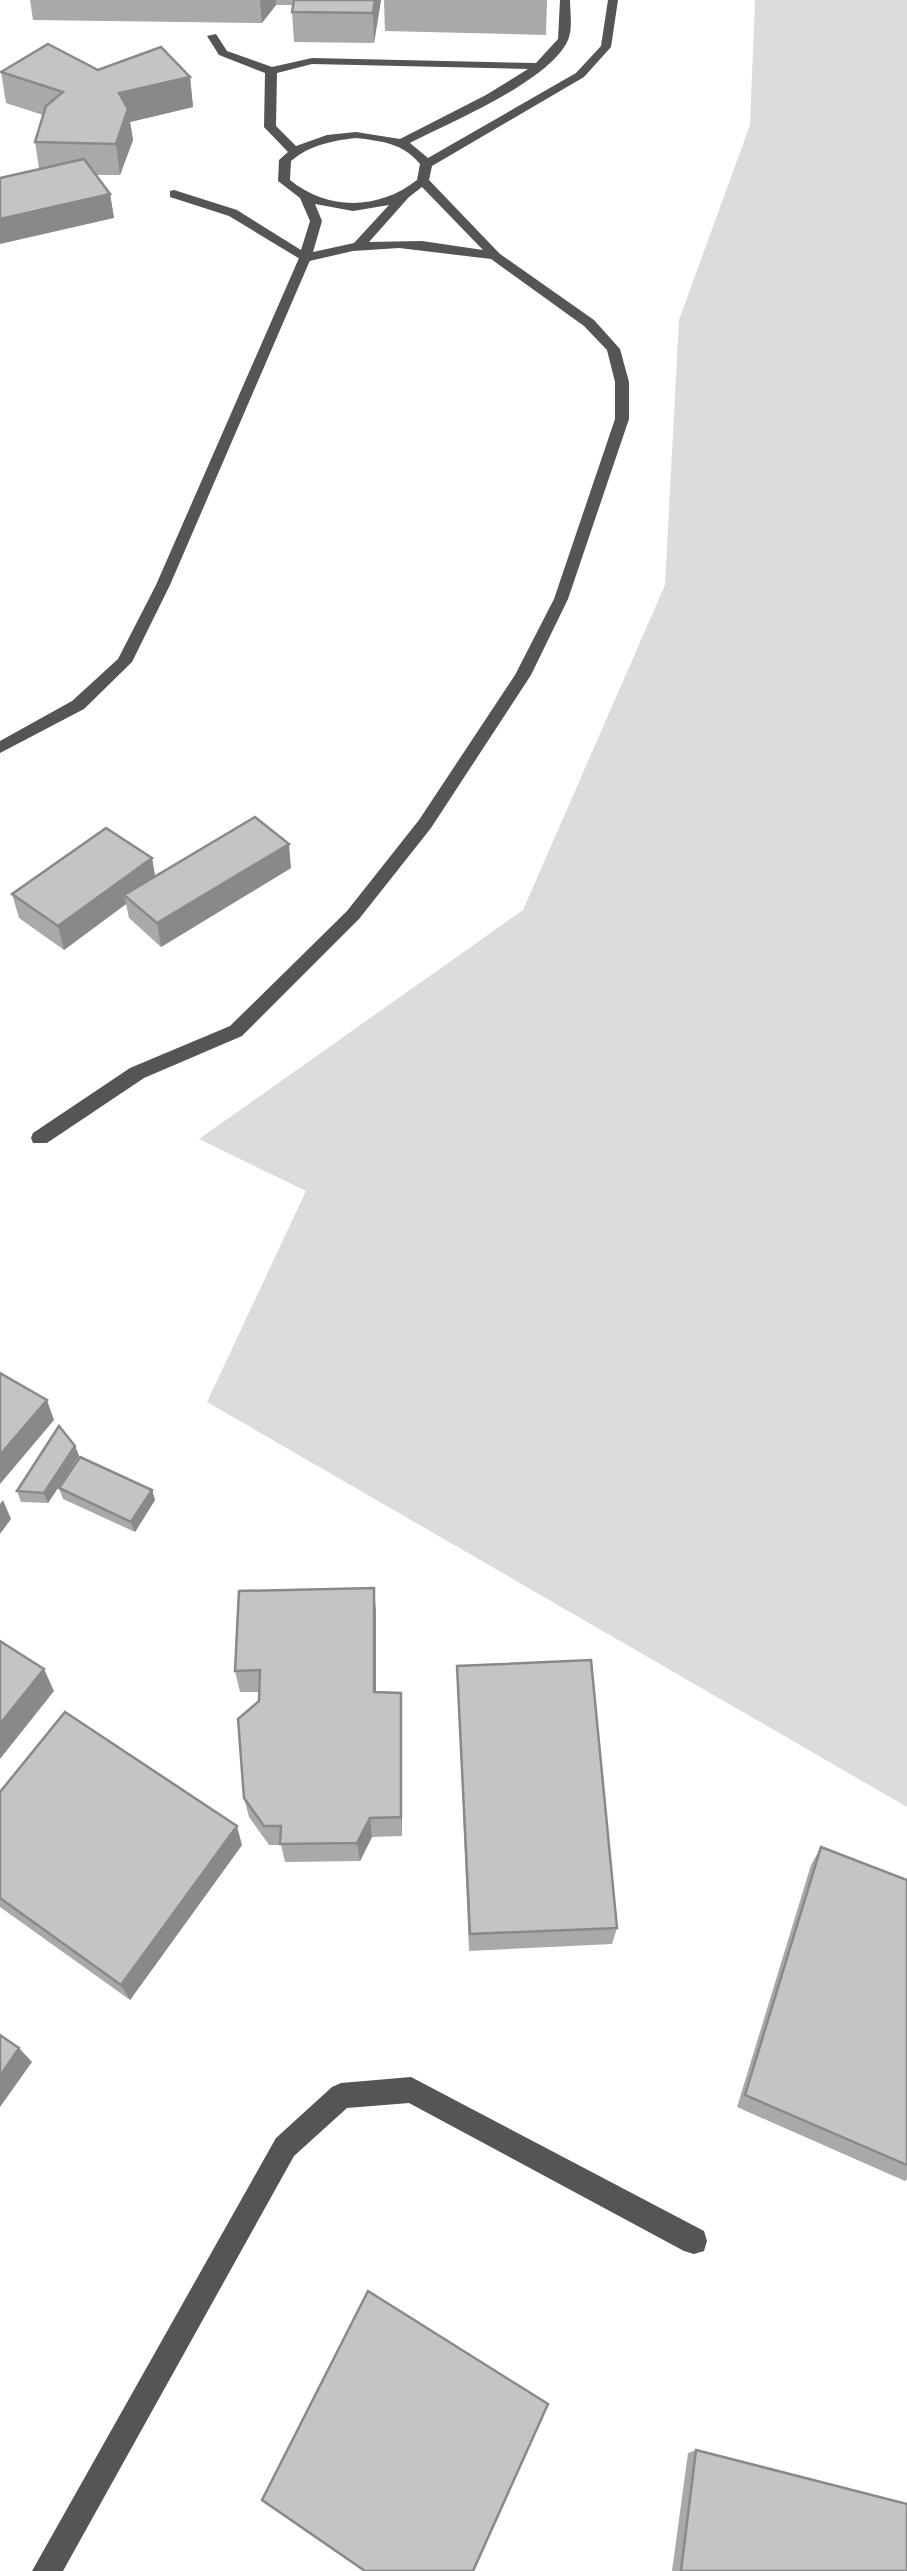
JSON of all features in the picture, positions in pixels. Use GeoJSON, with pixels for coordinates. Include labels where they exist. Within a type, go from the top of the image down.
{"type":"FeatureCollection","features":[{"type":"Feature","properties":{"kind":"street"},"geometry":{"type":"LineString","coordinates":[[401,142],[539,66],[562,41],[565,0]]}},
{"type":"Feature","properties":{"kind":"street"},"geometry":{"type":"LineString","coordinates":[[426,164],[580,75],[606,47],[613,0]]}},
{"type":"Feature","properties":{"kind":"street"},"geometry":{"type":"LineString","coordinates":[[212,36],[217,50],[271,70],[320,60],[539,66]]}},
{"type":"Feature","properties":{"kind":"street"},"geometry":{"type":"LineString","coordinates":[[271,70],[270,127],[294,152]]}},
{"type":"Feature","properties":{"kind":"street"},"geometry":{"type":"LineString","coordinates":[[524,76],[561,87]]}},
{"type":"Feature","properties":{"kind":"street"},"geometry":{"type":"LineString","coordinates":[[404,196],[345,206],[306,198],[284,181],[285,160],[294,152],[332,137],[368,136],[401,142],[426,164]]}},
{"type":"Feature","properties":{"kind":"street"},"geometry":{"type":"LineString","coordinates":[[360,244],[404,196],[424,181],[426,164]]}},
{"type":"Feature","properties":{"kind":"street"},"geometry":{"type":"LineString","coordinates":[[40,1138],[137,1073],[236,1031],[354,915],[425,824],[523,674],[561,599],[622,418],[622,382],[613,349],[589,323],[496,257],[424,181]]}},
{"type":"Feature","properties":{"kind":"street"},"geometry":{"type":"LineString","coordinates":[[174,194],[233,213],[305,258],[360,244],[413,242],[496,257]]}},
{"type":"Feature","properties":{"kind":"street"},"geometry":{"type":"LineString","coordinates":[[0,748],[78,705],[124,662],[164,585],[305,258],[316,221],[306,198]]}},
{"type":"Feature","properties":{"kind":"street"},"geometry":{"type":"LineString","coordinates":[[47,2571],[285,2146],[340,2096],[411,2090],[694,2241]]}},
{"type":"Feature","properties":{"kind":"shaded area"},"geometry":{"type":"Polygon","coordinates":[[[755,0],[907,0],[907,1807],[207,1402],[306,1191],[199,1139],[523,910],[665,585],[679,320],[750,125],[755,0]]]}},
{"type":"Feature","properties":{"kind":"building"},"geometry":{"type":"Polygon","coordinates":[[[294,0],[375,0],[373,13],[292,12],[294,0]]]}},
{"type":"Feature","properties":{"kind":"building"},"geometry":{"type":"Polygon","coordinates":[[[48,44],[98,70],[161,47],[190,77],[119,93],[128,109],[116,144],[35,142],[46,106],[63,92],[1,72],[48,44]]]}},
{"type":"Feature","properties":{"kind":"building"},"geometry":{"type":"Polygon","coordinates":[[[84,159],[110,194],[0,219],[0,178],[84,159]]]}},
{"type":"Feature","properties":{"kind":"building"},"geometry":{"type":"Polygon","coordinates":[[[255,817],[289,844],[157,923],[124,895],[255,817]]]}},
{"type":"Feature","properties":{"kind":"building"},"geometry":{"type":"Polygon","coordinates":[[[106,828],[152,858],[58,926],[12,894],[106,828]]]}},
{"type":"Feature","properties":{"kind":"building"},"geometry":{"type":"Polygon","coordinates":[[[0,1373],[47,1400],[0,1455],[0,1373]]]}},
{"type":"Feature","properties":{"kind":"building"},"geometry":{"type":"Polygon","coordinates":[[[59,1426],[75,1446],[44,1493],[17,1491],[59,1426]]]}},
{"type":"Feature","properties":{"kind":"building"},"geometry":{"type":"Polygon","coordinates":[[[80,1457],[152,1490],[131,1522],[59,1488],[80,1457]]]}},
{"type":"Feature","properties":{"kind":"building"},"geometry":{"type":"Polygon","coordinates":[[[374,1588],[374,1692],[401,1693],[401,1817],[370,1818],[357,1843],[280,1844],[281,1826],[264,1826],[244,1798],[238,1719],[259,1701],[260,1670],[235,1671],[239,1591],[374,1588]]]}},
{"type":"Feature","properties":{"kind":"building"},"geometry":{"type":"Polygon","coordinates":[[[0,1641],[44,1669],[0,1724],[0,1641]]]}},
{"type":"Feature","properties":{"kind":"building"},"geometry":{"type":"Polygon","coordinates":[[[591,1660],[617,1928],[470,1934],[457,1666],[591,1660]]]}},
{"type":"Feature","properties":{"kind":"building"},"geometry":{"type":"Polygon","coordinates":[[[65,1712],[237,1826],[121,1985],[0,1898],[0,1792],[65,1712]]]}},
{"type":"Feature","properties":{"kind":"building"},"geometry":{"type":"Polygon","coordinates":[[[821,1847],[907,1880],[907,2165],[745,2095],[821,1847]]]}},
{"type":"Feature","properties":{"kind":"building"},"geometry":{"type":"Polygon","coordinates":[[[0,2035],[19,2048],[0,2076],[0,2035]]]}},
{"type":"Feature","properties":{"kind":"building"},"geometry":{"type":"Polygon","coordinates":[[[368,2291],[548,2404],[473,2571],[365,2571],[262,2500],[368,2291]]]}},
{"type":"Feature","properties":{"kind":"building"},"geometry":{"type":"Polygon","coordinates":[[[696,2450],[907,2504],[907,2571],[681,2571],[696,2450]]]}}]}
